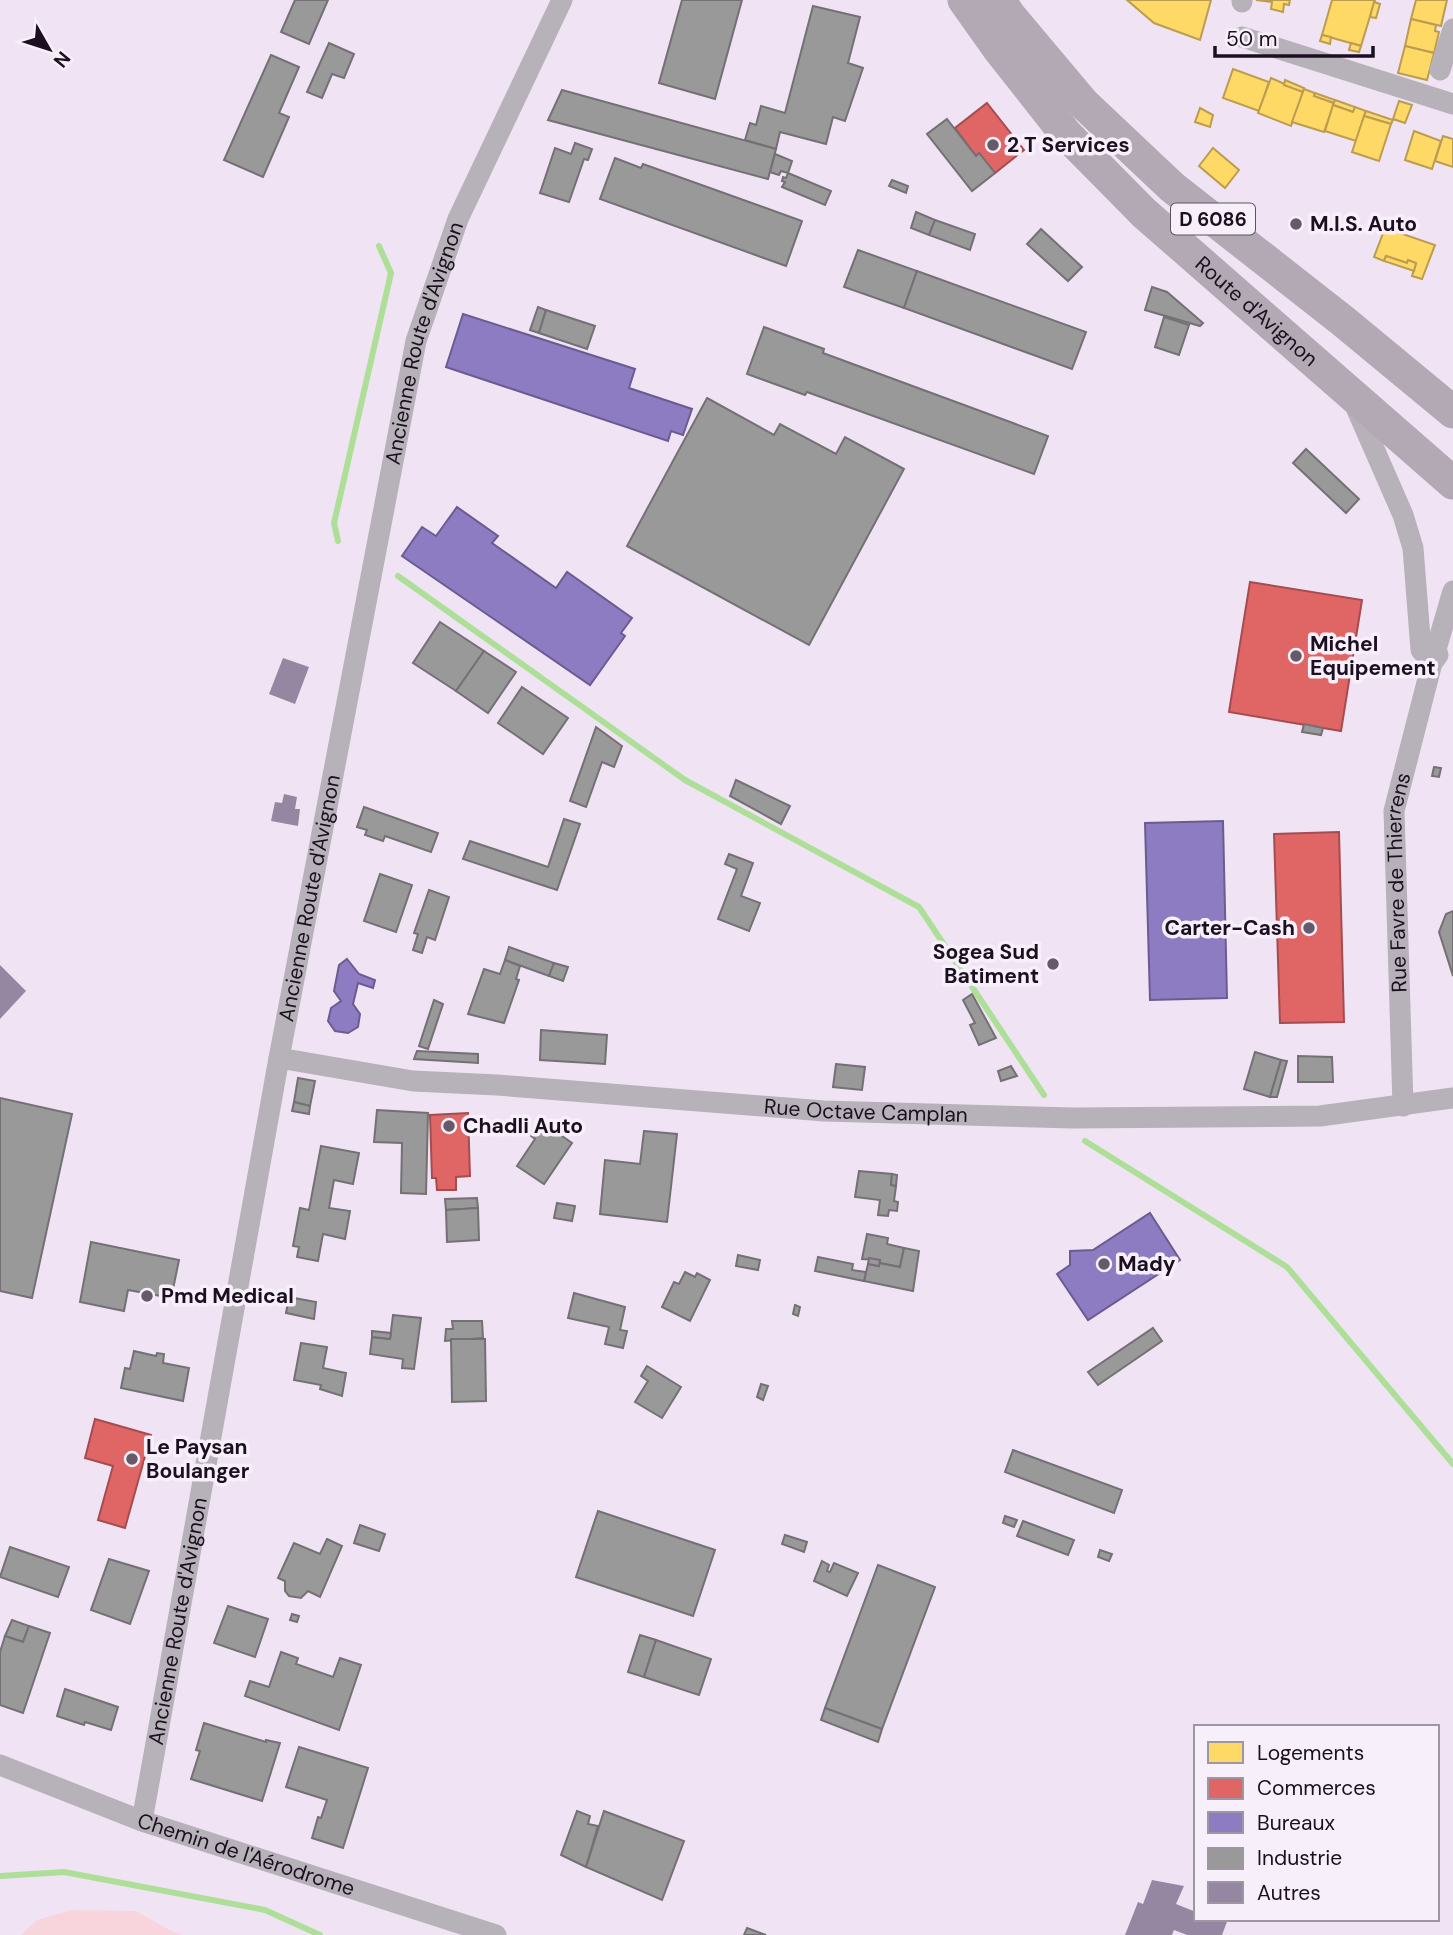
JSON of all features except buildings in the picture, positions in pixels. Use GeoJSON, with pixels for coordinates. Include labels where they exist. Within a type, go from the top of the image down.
{"type":"FeatureCollection","features":[{"type":"Feature","properties":{"kind":"main road","name":"Route d'Avignon"},"geometry":{"type":"LineString","coordinates":[[964,0],[1065,133],[1144,214],[1453,483]]}},
{"type":"Feature","properties":{"kind":"main road","name":"Route d'Avignon"},"geometry":{"type":"LineString","coordinates":[[999,0],[1084,104],[1172,187],[1343,321],[1440,388],[1453,412]]}},
{"type":"Feature","properties":{"kind":"street","name":"Ancienne Route d'Avignon"},"geometry":{"type":"LineString","coordinates":[[142,1821],[279,1058],[416,341],[458,219],[562,0]]}},
{"type":"Feature","properties":{"kind":"street"},"geometry":{"type":"LineString","coordinates":[[1440,70],[1453,29]]}},
{"type":"Feature","properties":{"kind":"street"},"geometry":{"type":"LineString","coordinates":[[1242,37],[1453,104]]}},
{"type":"Feature","properties":{"kind":"street"},"geometry":{"type":"LineString","coordinates":[[1349,392],[1403,515],[1413,548],[1421,650],[1432,663]]}},
{"type":"Feature","properties":{"kind":"street","name":"Rue Favre de Thierrens"},"geometry":{"type":"LineString","coordinates":[[1403,1106],[1394,811],[1453,591]]}},
{"type":"Feature","properties":{"kind":"street","name":"Rue Favre de Thierrens"},"geometry":{"type":"LineString","coordinates":[[1432,663],[1453,633]]}},
{"type":"Feature","properties":{"kind":"street","name":"Rue Octave Camplan"},"geometry":{"type":"LineString","coordinates":[[279,1058],[413,1081],[497,1085],[824,1111],[1073,1118],[1320,1116],[1453,1098]]}},
{"type":"Feature","properties":{"kind":"street","name":"Chemin de l'Aérodrome"},"geometry":{"type":"LineString","coordinates":[[0,1765],[142,1821],[496,1935]]}},
{"type":"Feature","properties":{"kind":"shaded area"},"geometry":{"type":"Polygon","coordinates":[[[71,1910],[136,1911],[183,1935],[21,1935],[37,1920],[71,1910]]]}},
{"type":"Feature","properties":{"kind":"waterway"},"geometry":{"type":"LineString","coordinates":[[338,541],[334,523],[391,273],[379,246]]}},
{"type":"Feature","properties":{"kind":"waterway"},"geometry":{"type":"LineString","coordinates":[[398,576],[685,780],[919,907],[1044,1095]]}},
{"type":"Feature","properties":{"kind":"waterway"},"geometry":{"type":"LineString","coordinates":[[1085,1141],[1287,1267],[1453,1464]]}},
{"type":"Feature","properties":{"kind":"waterway"},"geometry":{"type":"LineString","coordinates":[[0,1876],[64,1872],[265,1910],[320,1935]]}},
{"type":"Feature","properties":{"kind":"place","name":"2 T Services"},"geometry":{"type":"Point","coordinates":[993,145]}},
{"type":"Feature","properties":{"kind":"place","name":"M.I.S. Auto"},"geometry":{"type":"Point","coordinates":[1296,224]}},
{"type":"Feature","properties":{"kind":"place","name":"Michel Equipement"},"geometry":{"type":"Point","coordinates":[1296,656]}},
{"type":"Feature","properties":{"kind":"place","name":"Carter-Cash"},"geometry":{"type":"Point","coordinates":[1309,928]}},
{"type":"Feature","properties":{"kind":"place","name":"Sogea Sud Batiment"},"geometry":{"type":"Point","coordinates":[1053,964]}},
{"type":"Feature","properties":{"kind":"place","name":"Chadli Auto"},"geometry":{"type":"Point","coordinates":[449,1126]}},
{"type":"Feature","properties":{"kind":"place","name":"Mady"},"geometry":{"type":"Point","coordinates":[1104,1264]}},
{"type":"Feature","properties":{"kind":"place","name":"Pmd Medical"},"geometry":{"type":"Point","coordinates":[147,1296]}},
{"type":"Feature","properties":{"kind":"place","name":"Le Paysan Boulanger"},"geometry":{"type":"Point","coordinates":[132,1459]}}]}
